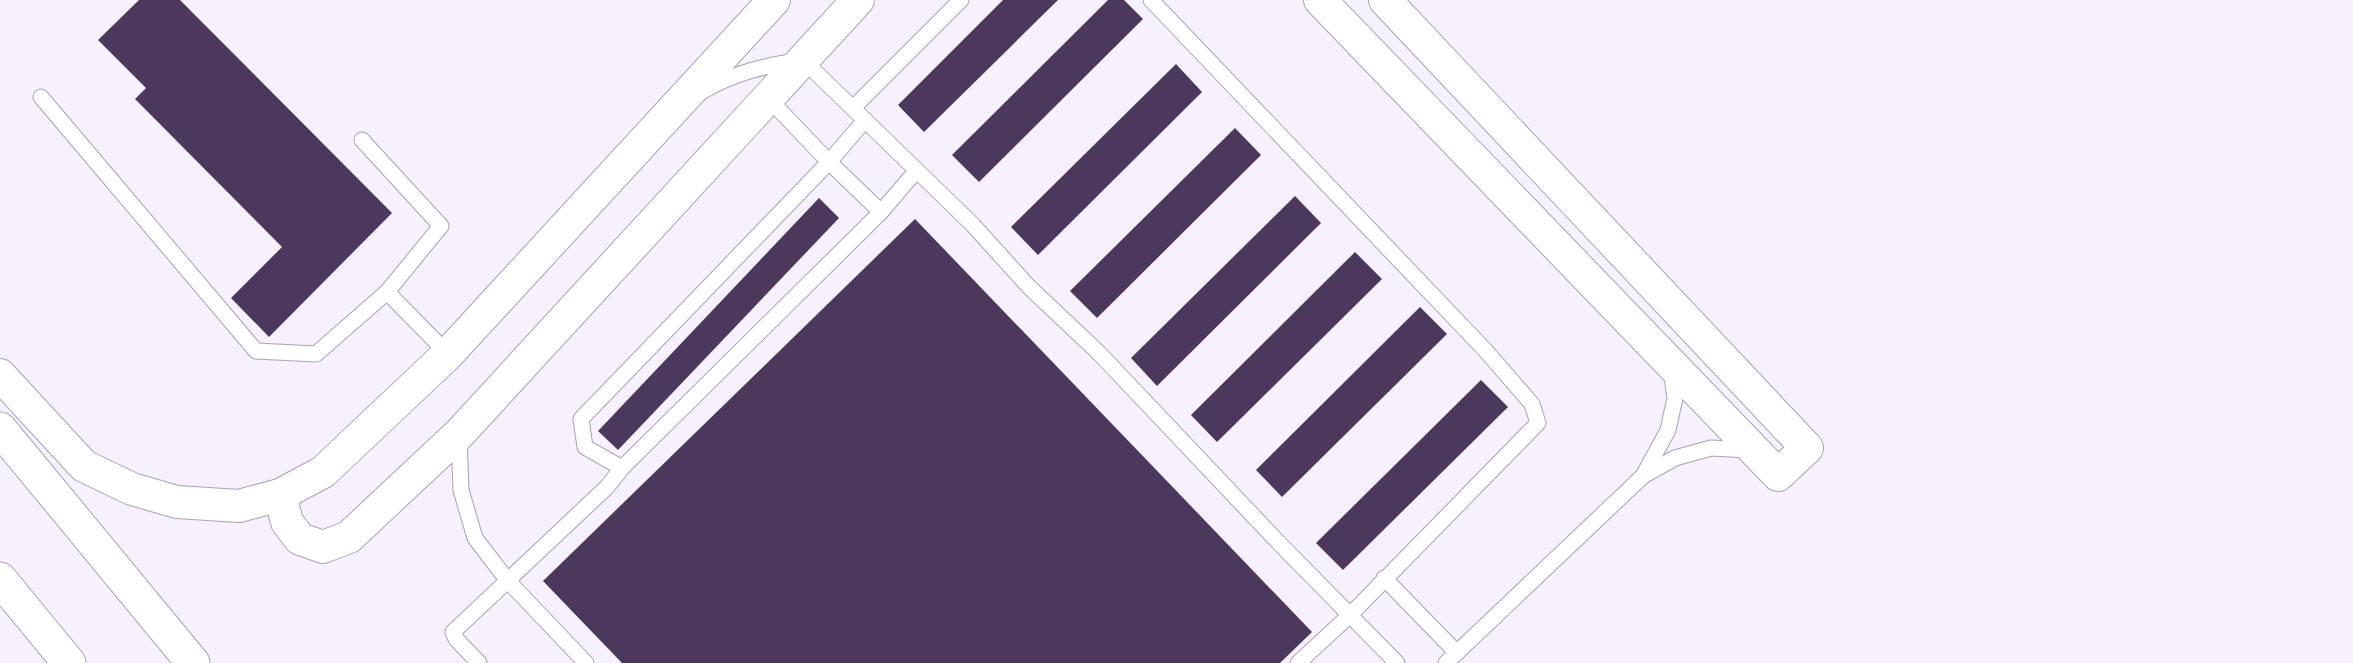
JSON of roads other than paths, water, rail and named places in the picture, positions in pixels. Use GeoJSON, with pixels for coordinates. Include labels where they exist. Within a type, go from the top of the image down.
{"type":"FeatureCollection","features":[{"type":"Feature","properties":{"kind":"main road"},"geometry":{"type":"LineString","coordinates":[[0,429],[193,663]]}},
{"type":"Feature","properties":{"kind":"main road"},"geometry":{"type":"LineString","coordinates":[[0,579],[69,663]]}},
{"type":"Feature","properties":{"kind":"street"},"geometry":{"type":"LineString","coordinates":[[0,375],[84,466],[132,489],[177,502],[239,506],[280,495],[323,472],[448,354],[774,0]]}},
{"type":"Feature","properties":{"kind":"street"},"geometry":{"type":"LineString","coordinates":[[280,495],[287,522],[300,539],[324,546],[349,537],[459,434],[858,0]]}},
{"type":"Feature","properties":{"kind":"street"},"geometry":{"type":"LineString","coordinates":[[1320,0],[1778,475],[1807,448],[1385,0]]}},
{"type":"Feature","properties":{"kind":"lane"},"geometry":{"type":"LineString","coordinates":[[853,108],[961,0]]}},
{"type":"Feature","properties":{"kind":"lane"},"geometry":{"type":"LineString","coordinates":[[1151,0],[1485,350],[1532,404],[1538,423],[1350,615],[1298,663]]}},
{"type":"Feature","properties":{"kind":"lane"},"geometry":{"type":"LineString","coordinates":[[674,108],[723,79],[763,66],[803,60],[973,225],[1029,286],[1100,353],[1397,663]]}},
{"type":"Feature","properties":{"kind":"lane"},"geometry":{"type":"LineString","coordinates":[[41,97],[256,351],[316,354],[387,292],[441,226],[362,140]]}},
{"type":"Feature","properties":{"kind":"lane"},"geometry":{"type":"LineString","coordinates":[[768,98],[881,212]]}},
{"type":"Feature","properties":{"kind":"lane"},"geometry":{"type":"LineString","coordinates":[[622,468],[585,447],[581,419],[829,162],[865,120]]}},
{"type":"Feature","properties":{"kind":"lane"},"geometry":{"type":"LineString","coordinates":[[479,663],[456,639],[453,632],[607,487],[622,468],[881,212],[916,171]]}},
{"type":"Feature","properties":{"kind":"lane"},"geometry":{"type":"LineString","coordinates":[[387,292],[448,354]]}},
{"type":"Feature","properties":{"kind":"lane"},"geometry":{"type":"LineString","coordinates":[[1643,476],[1668,430],[1675,398],[1671,364]]}},
{"type":"Feature","properties":{"kind":"lane"},"geometry":{"type":"LineString","coordinates":[[459,434],[461,490],[475,538],[508,581],[586,663]]}},
{"type":"Feature","properties":{"kind":"lane"},"geometry":{"type":"LineString","coordinates":[[1384,578],[1452,658],[1643,476],[1675,458],[1711,448],[1754,450]]}}]}
